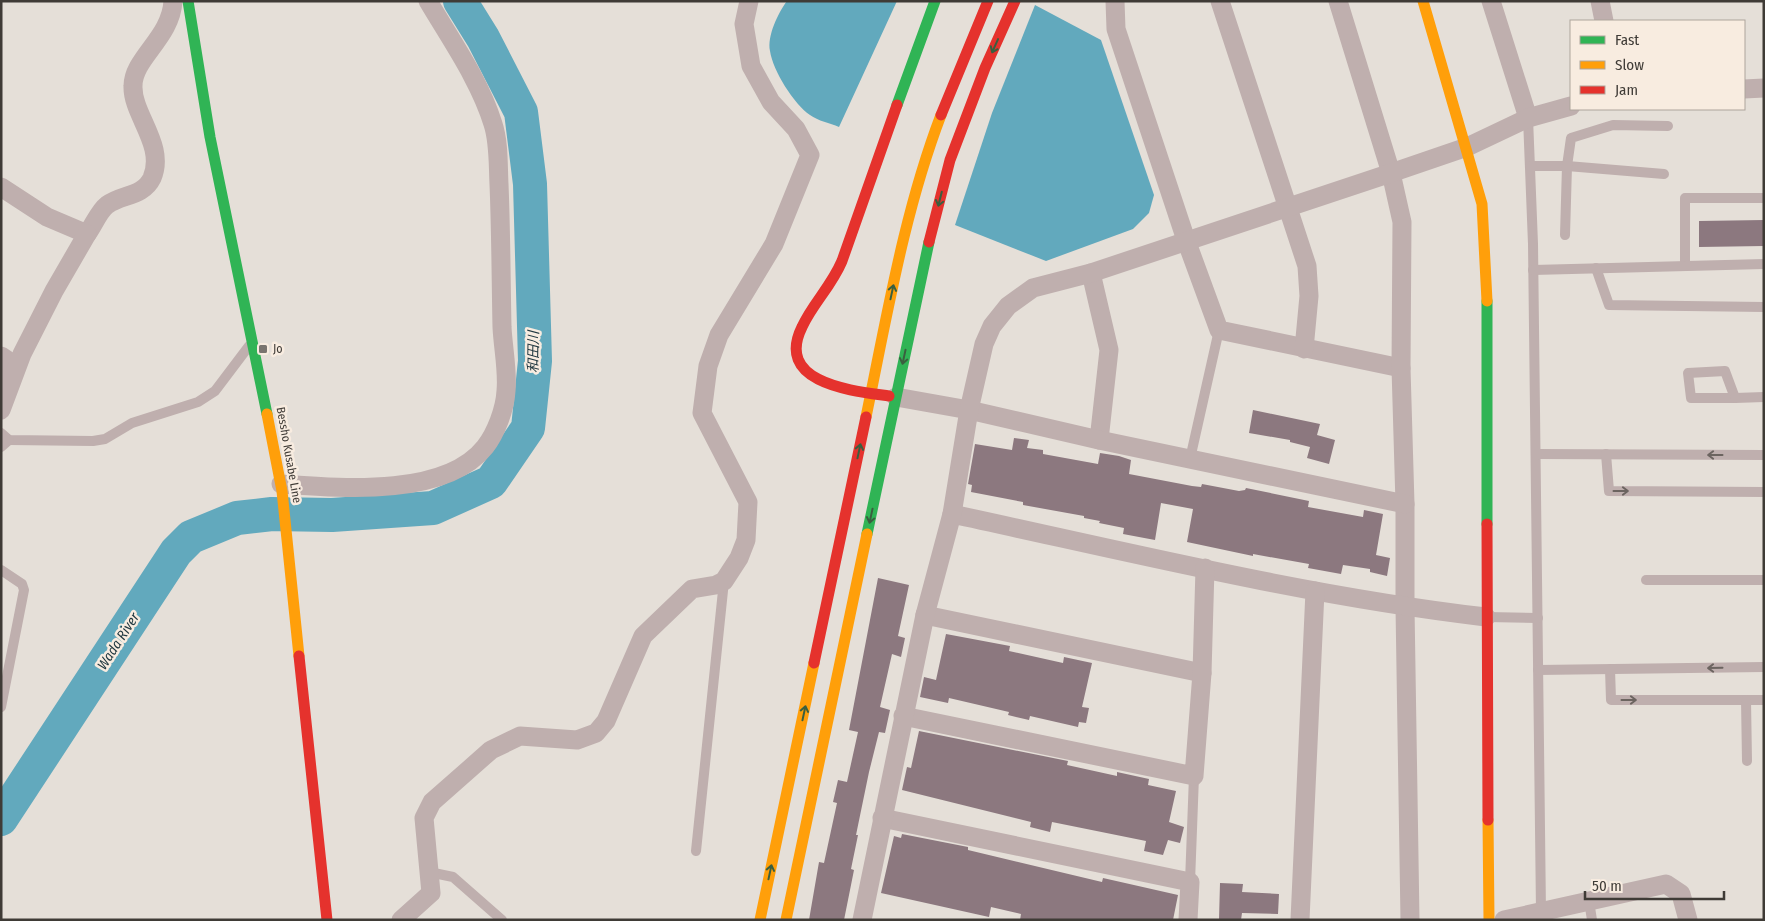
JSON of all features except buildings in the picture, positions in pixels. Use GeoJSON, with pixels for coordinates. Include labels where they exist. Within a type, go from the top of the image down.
{"type":"FeatureCollection","features":[{"type":"Feature","properties":{"kind":"street"},"geometry":{"type":"LineString","coordinates":[[1,410],[22,354],[54,290],[87,234],[106,206],[143,190],[152,178],[155,160],[149,130],[134,96],[133,85],[136,71],[165,31],[172,12],[173,1]]}},
{"type":"Feature","properties":{"kind":"street","name":"Bessho Kusabe Line"},"geometry":{"type":"LineString","coordinates":[[188,1],[210,137],[253,341],[281,488],[290,548],[327,920]]}},
{"type":"Feature","properties":{"kind":"street"},"geometry":{"type":"LineString","coordinates":[[281,488],[349,488],[441,478],[466,463],[485,448],[499,420],[506,391],[502,329],[500,189],[494,127],[486,103],[428,1]]}},
{"type":"Feature","properties":{"kind":"street"},"geometry":{"type":"LineString","coordinates":[[401,920],[431,893],[424,818],[432,802],[491,750],[520,736],[577,740],[596,733],[606,721],[643,636],[692,589],[716,585],[724,581],[739,558],[746,540],[748,502],[702,413],[708,366],[719,336],[774,244],[810,155],[796,129],[771,102],[751,66],[744,24],[749,1]]}},
{"type":"Feature","properties":{"kind":"street"},"geometry":{"type":"LineString","coordinates":[[935,1],[832,282],[803,324],[796,342],[800,359],[806,372],[820,381],[838,388],[969,410],[1099,440],[1405,504]]}},
{"type":"Feature","properties":{"kind":"street"},"geometry":{"type":"LineString","coordinates":[[760,920],[897,270],[926,154],[988,1]]}},
{"type":"Feature","properties":{"kind":"street"},"geometry":{"type":"LineString","coordinates":[[786,920],[921,276],[950,160],[985,68],[1015,1]]}},
{"type":"Feature","properties":{"kind":"street"},"geometry":{"type":"LineString","coordinates":[[1115,1],[1116,29],[1186,240],[1219,330],[1401,368]]}},
{"type":"Feature","properties":{"kind":"street"},"geometry":{"type":"LineString","coordinates":[[1220,1],[1307,266],[1309,296],[1304,349]]}},
{"type":"Feature","properties":{"kind":"street"},"geometry":{"type":"LineString","coordinates":[[1338,1],[1391,173],[1402,222],[1401,368],[1405,504],[1410,920]]}},
{"type":"Feature","properties":{"kind":"street"},"geometry":{"type":"LineString","coordinates":[[1423,1],[1467,147],[1482,204],[1488,327],[1486,617],[1489,920]]}},
{"type":"Feature","properties":{"kind":"street"},"geometry":{"type":"LineString","coordinates":[[1491,1],[1528,118]]}},
{"type":"Feature","properties":{"kind":"street"},"geometry":{"type":"LineString","coordinates":[[1600,1],[1604,20]]}},
{"type":"Feature","properties":{"kind":"street"},"geometry":{"type":"LineString","coordinates":[[1745,89],[1764,88]]}},
{"type":"Feature","properties":{"kind":"street"},"geometry":{"type":"LineString","coordinates":[[867,919],[882,818],[925,615],[952,514],[969,410],[984,344],[992,326],[1008,306],[1033,288],[1091,273],[1391,173],[1467,147],[1528,118],[1570,106]]}},
{"type":"Feature","properties":{"kind":"street"},"geometry":{"type":"LineString","coordinates":[[1,187],[47,218],[87,234]]}},
{"type":"Feature","properties":{"kind":"street"},"geometry":{"type":"LineString","coordinates":[[1091,273],[1109,350],[1099,440]]}},
{"type":"Feature","properties":{"kind":"street"},"geometry":{"type":"LineString","coordinates":[[1,356],[7,360],[8,391]]}},
{"type":"Feature","properties":{"kind":"street"},"geometry":{"type":"LineString","coordinates":[[952,514],[1315,591],[1405,608],[1486,617]]}},
{"type":"Feature","properties":{"kind":"street"},"geometry":{"type":"LineString","coordinates":[[903,716],[1194,776],[1202,673],[1205,568]]}},
{"type":"Feature","properties":{"kind":"street"},"geometry":{"type":"LineString","coordinates":[[1300,920],[1315,591]]}},
{"type":"Feature","properties":{"kind":"street"},"geometry":{"type":"LineString","coordinates":[[925,615],[1202,673]]}},
{"type":"Feature","properties":{"kind":"street"},"geometry":{"type":"LineString","coordinates":[[882,818],[1190,882],[1188,920]]}},
{"type":"Feature","properties":{"kind":"street"},"geometry":{"type":"LineString","coordinates":[[1504,920],[1666,884],[1681,894],[1688,920]]}},
{"type":"Feature","properties":{"kind":"lane"},"geometry":{"type":"LineString","coordinates":[[1528,118],[1533,270],[1541,912]]}},
{"type":"Feature","properties":{"kind":"lane"},"geometry":{"type":"LineString","coordinates":[[1565,235],[1566,166],[1571,138],[1613,125],[1668,126]]}},
{"type":"Feature","properties":{"kind":"lane"},"geometry":{"type":"LineString","coordinates":[[1530,166],[1566,166],[1664,174]]}},
{"type":"Feature","properties":{"kind":"lane"},"geometry":{"type":"LineString","coordinates":[[1685,266],[1685,198],[1764,198]]}},
{"type":"Feature","properties":{"kind":"lane"},"geometry":{"type":"LineString","coordinates":[[1533,270],[1764,264]]}},
{"type":"Feature","properties":{"kind":"lane"},"geometry":{"type":"LineString","coordinates":[[1596,268],[1609,306],[1764,308]]}},
{"type":"Feature","properties":{"kind":"lane"},"geometry":{"type":"LineString","coordinates":[[1190,459],[1219,330]]}},
{"type":"Feature","properties":{"kind":"lane"},"geometry":{"type":"LineString","coordinates":[[1,433],[10,440],[93,441],[105,439],[132,423],[198,402],[215,391],[253,341]]}},
{"type":"Feature","properties":{"kind":"lane"},"geometry":{"type":"LineString","coordinates":[[1736,398],[1725,371],[1688,373],[1691,398],[1736,398],[1764,397]]}},
{"type":"Feature","properties":{"kind":"lane"},"geometry":{"type":"LineString","coordinates":[[1,447],[10,440]]}},
{"type":"Feature","properties":{"kind":"lane"},"geometry":{"type":"LineString","coordinates":[[1536,454],[1764,455]]}},
{"type":"Feature","properties":{"kind":"lane"},"geometry":{"type":"LineString","coordinates":[[1606,454],[1609,491],[1764,492]]}},
{"type":"Feature","properties":{"kind":"lane"},"geometry":{"type":"LineString","coordinates":[[1,570],[22,584],[24,590],[1,707]]}},
{"type":"Feature","properties":{"kind":"lane"},"geometry":{"type":"LineString","coordinates":[[1646,580],[1764,580]]}},
{"type":"Feature","properties":{"kind":"lane"},"geometry":{"type":"LineString","coordinates":[[696,851],[724,581]]}},
{"type":"Feature","properties":{"kind":"lane"},"geometry":{"type":"LineString","coordinates":[[1486,617],[1538,618]]}},
{"type":"Feature","properties":{"kind":"lane"},"geometry":{"type":"LineString","coordinates":[[1538,670],[1764,667]]}},
{"type":"Feature","properties":{"kind":"lane"},"geometry":{"type":"LineString","coordinates":[[1610,669],[1611,700],[1764,700]]}},
{"type":"Feature","properties":{"kind":"lane"},"geometry":{"type":"LineString","coordinates":[[1746,700],[1747,761]]}},
{"type":"Feature","properties":{"kind":"lane"},"geometry":{"type":"LineString","coordinates":[[1190,882],[1194,776]]}},
{"type":"Feature","properties":{"kind":"lane"},"geometry":{"type":"LineString","coordinates":[[429,872],[453,877],[502,920]]}},
{"type":"Feature","properties":{"kind":"lane"},"geometry":{"type":"LineString","coordinates":[[1589,901],[1592,920]]}},
{"type":"Feature","properties":{"kind":"water"},"geometry":{"type":"Polygon","coordinates":[[[787,1],[897,1],[839,127],[817,119],[804,110],[791,95],[775,68],[770,51],[770,39],[777,18],[787,1]]]}},
{"type":"Feature","properties":{"kind":"water"},"geometry":{"type":"Polygon","coordinates":[[[1035,5],[1101,40],[1154,195],[1149,213],[1133,229],[1046,261],[955,225],[992,113],[1035,5]]]}},
{"type":"Feature","properties":{"kind":"waterway","name":"和田川"},"geometry":{"type":"LineString","coordinates":[[1,819],[176,552],[191,537],[237,518],[272,514],[332,515],[433,508],[491,482],[528,428],[535,361],[530,184],[521,112],[483,38],[460,1]]}},
{"type":"Feature","properties":{"kind":"traffic: fast"},"geometry":{"type":"LineString","coordinates":[[188,1],[210,137],[267,414]]}},
{"type":"Feature","properties":{"kind":"traffic: fast"},"geometry":{"type":"LineString","coordinates":[[897,105],[935,1]]}},
{"type":"Feature","properties":{"kind":"traffic: fast"},"geometry":{"type":"LineString","coordinates":[[867,534],[929,242]]}},
{"type":"Feature","properties":{"kind":"traffic: fast"},"geometry":{"type":"LineString","coordinates":[[1487,301],[1487,524]]}},
{"type":"Feature","properties":{"kind":"traffic: slow"},"geometry":{"type":"LineString","coordinates":[[1423,1],[1482,204],[1487,301]]}},
{"type":"Feature","properties":{"kind":"traffic: slow"},"geometry":{"type":"LineString","coordinates":[[866,417],[889,303],[907,227],[928,152],[941,115]]}},
{"type":"Feature","properties":{"kind":"traffic: slow"},"geometry":{"type":"LineString","coordinates":[[267,414],[282,491],[299,656]]}},
{"type":"Feature","properties":{"kind":"traffic: slow"},"geometry":{"type":"LineString","coordinates":[[786,920],[867,534]]}},
{"type":"Feature","properties":{"kind":"traffic: slow"},"geometry":{"type":"LineString","coordinates":[[760,920],[814,663]]}},
{"type":"Feature","properties":{"kind":"traffic: slow"},"geometry":{"type":"LineString","coordinates":[[1488,820],[1489,920]]}},
{"type":"Feature","properties":{"kind":"traffic: jam"},"geometry":{"type":"LineString","coordinates":[[941,115],[988,1]]}},
{"type":"Feature","properties":{"kind":"traffic: jam"},"geometry":{"type":"LineString","coordinates":[[929,242],[950,160],[985,68],[1015,1]]}},
{"type":"Feature","properties":{"kind":"traffic: jam"},"geometry":{"type":"LineString","coordinates":[[889,396],[839,387],[822,381],[808,373],[799,361],[796,346],[806,318],[833,279],[842,261],[897,105]]}},
{"type":"Feature","properties":{"kind":"traffic: jam"},"geometry":{"type":"LineString","coordinates":[[814,663],[866,417]]}},
{"type":"Feature","properties":{"kind":"traffic: jam"},"geometry":{"type":"LineString","coordinates":[[1487,524],[1488,820]]}},
{"type":"Feature","properties":{"kind":"traffic: jam"},"geometry":{"type":"LineString","coordinates":[[299,656],[327,920]]}},
{"type":"Feature","properties":{"kind":"place","name":"Jo"},"geometry":{"type":"Point","coordinates":[263,349]}},
{"type":"Feature","properties":{"kind":"water label","name":"Wada River"},"geometry":{"type":"Point","coordinates":[118,641]}}]}
